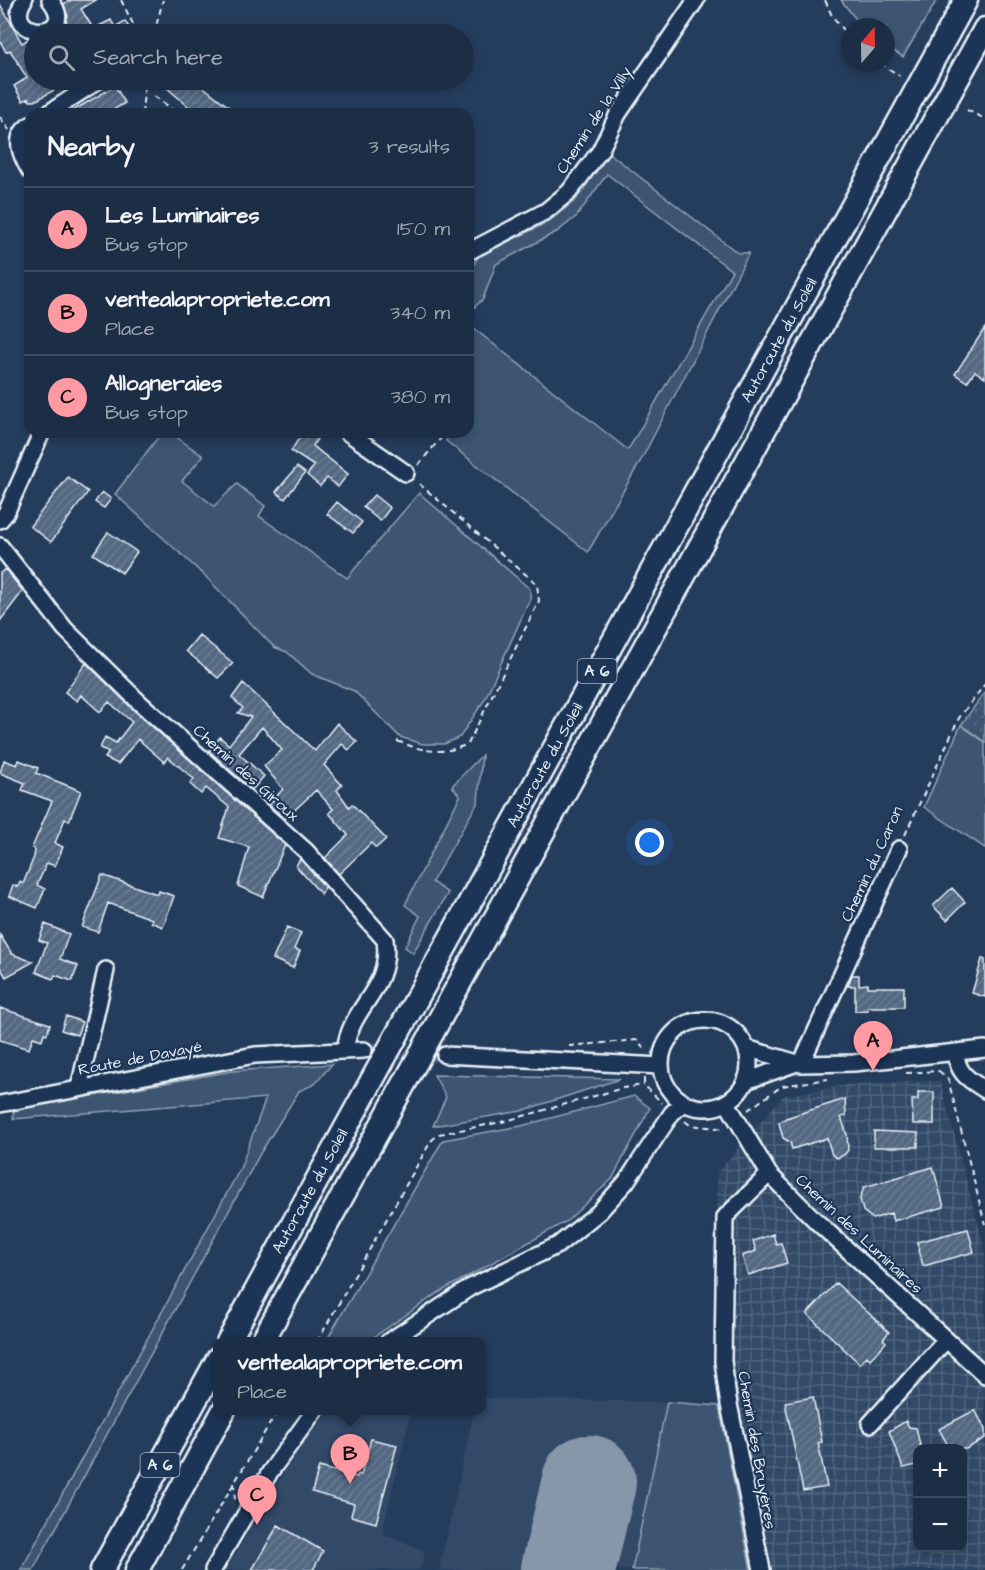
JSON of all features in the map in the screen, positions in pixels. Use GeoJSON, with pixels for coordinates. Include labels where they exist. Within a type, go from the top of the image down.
{"type":"FeatureCollection","features":[{"type":"Feature","properties":{"kind":"highway","name":"Autoroute du Soleil"},"geometry":{"type":"LineString","coordinates":[[230,1337],[966,0]]}},
{"type":"Feature","properties":{"kind":"highway","name":"Autoroute du Soleil"},"geometry":{"type":"LineString","coordinates":[[264,1337],[985,29]]}},
{"type":"Feature","properties":{"kind":"highway","name":"A 6"},"geometry":{"type":"LineString","coordinates":[[102,1570],[213,1368]]}},
{"type":"Feature","properties":{"kind":"highway","name":"A 6"},"geometry":{"type":"LineString","coordinates":[[137,1570],[221,1415]]}},
{"type":"Feature","properties":{"kind":"street"},"geometry":{"type":"LineString","coordinates":[[24,0],[18,14],[24,27]]}},
{"type":"Feature","properties":{"kind":"street"},"geometry":{"type":"LineString","coordinates":[[50,0],[56,15],[52,24]]}},
{"type":"Feature","properties":{"kind":"street","name":"Chemin de la Villy"},"geometry":{"type":"LineString","coordinates":[[474,249],[546,211],[569,192],[600,151],[618,114],[696,0]]}},
{"type":"Feature","properties":{"kind":"street"},"geometry":{"type":"LineString","coordinates":[[54,108],[74,90]]}},
{"type":"Feature","properties":{"kind":"street"},"geometry":{"type":"LineString","coordinates":[[24,131],[19,141],[24,161]]}},
{"type":"Feature","properties":{"kind":"street"},"geometry":{"type":"LineString","coordinates":[[0,520],[6,513],[39,438]]}},
{"type":"Feature","properties":{"kind":"street"},"geometry":{"type":"LineString","coordinates":[[356,438],[406,472]]}},
{"type":"Feature","properties":{"kind":"street","name":"Chemin des Giroux"},"geometry":{"type":"LineString","coordinates":[[1,548],[65,629],[143,705],[306,851],[385,940],[388,956],[385,970],[376,990],[350,1025],[345,1050]]}},
{"type":"Feature","properties":{"kind":"street","name":"Chemin du Caron"},"geometry":{"type":"LineString","coordinates":[[797,1064],[899,849]]}},
{"type":"Feature","properties":{"kind":"street"},"geometry":{"type":"LineString","coordinates":[[79,1088],[106,970]]}},
{"type":"Feature","properties":{"kind":"street"},"geometry":{"type":"LineString","coordinates":[[696,1021],[716,1021],[729,1027],[739,1036],[746,1048],[749,1070],[746,1081],[741,1091],[727,1103],[710,1108],[696,1108],[683,1103],[664,1081],[661,1066],[662,1053],[668,1040],[677,1030],[696,1021]]}},
{"type":"Feature","properties":{"kind":"street"},"geometry":{"type":"LineString","coordinates":[[746,1048],[797,1064]]}},
{"type":"Feature","properties":{"kind":"street"},"geometry":{"type":"LineString","coordinates":[[746,1081],[797,1064],[854,1063],[985,1049]]}},
{"type":"Feature","properties":{"kind":"street","name":"Route de Davayé"},"geometry":{"type":"LineString","coordinates":[[0,1104],[206,1063],[289,1052],[364,1050]]}},
{"type":"Feature","properties":{"kind":"street"},"geometry":{"type":"LineString","coordinates":[[955,1053],[957,1067],[963,1076],[985,1090]]}},
{"type":"Feature","properties":{"kind":"street"},"geometry":{"type":"LineString","coordinates":[[445,1055],[661,1066]]}},
{"type":"Feature","properties":{"kind":"street"},"geometry":{"type":"LineString","coordinates":[[394,1337],[471,1287],[558,1245],[599,1212],[626,1182],[672,1113],[683,1103]]}},
{"type":"Feature","properties":{"kind":"street","name":"Chemin des Luminaires"},"geometry":{"type":"LineString","coordinates":[[727,1103],[769,1174],[816,1221],[985,1375]]}},
{"type":"Feature","properties":{"kind":"street","name":"Chemin des Bruyères"},"geometry":{"type":"LineString","coordinates":[[762,1570],[728,1399],[723,1361],[725,1216],[769,1174]]}},
{"type":"Feature","properties":{"kind":"street"},"geometry":{"type":"LineString","coordinates":[[870,1424],[946,1340]]}},
{"type":"Feature","properties":{"kind":"street"},"geometry":{"type":"LineString","coordinates":[[213,1570],[270,1472],[311,1415]]}},
{"type":"Feature","properties":{"kind":"path"},"geometry":{"type":"LineString","coordinates":[[121,0],[133,24]]}},
{"type":"Feature","properties":{"kind":"path"},"geometry":{"type":"LineString","coordinates":[[157,24],[163,0]]}},
{"type":"Feature","properties":{"kind":"path"},"geometry":{"type":"LineString","coordinates":[[825,0],[832,16],[841,26]]}},
{"type":"Feature","properties":{"kind":"path"},"geometry":{"type":"LineString","coordinates":[[894,72],[900,76]]}},
{"type":"Feature","properties":{"kind":"path"},"geometry":{"type":"LineString","coordinates":[[143,108],[145,90]]}},
{"type":"Feature","properties":{"kind":"path"},"geometry":{"type":"LineString","coordinates":[[154,96],[171,108]]}},
{"type":"Feature","properties":{"kind":"path"},"geometry":{"type":"LineString","coordinates":[[967,110],[985,119]]}},
{"type":"Feature","properties":{"kind":"path"},"geometry":{"type":"LineString","coordinates":[[406,472],[412,471],[441,438]]}},
{"type":"Feature","properties":{"kind":"path"},"geometry":{"type":"LineString","coordinates":[[397,741],[422,750],[441,753],[468,744],[539,601],[537,584],[406,472]]}},
{"type":"Feature","properties":{"kind":"path","name":"Chemin du Caron"},"geometry":{"type":"LineString","coordinates":[[899,849],[959,718],[985,684]]}},
{"type":"Feature","properties":{"kind":"path"},"geometry":{"type":"LineString","coordinates":[[561,1046],[637,1040],[644,1048]]}},
{"type":"Feature","properties":{"kind":"path"},"geometry":{"type":"LineString","coordinates":[[904,1073],[939,1071],[948,1079],[985,1224]]}},
{"type":"Feature","properties":{"kind":"path"},"geometry":{"type":"LineString","coordinates":[[748,1110],[782,1086],[835,1079]]}},
{"type":"Feature","properties":{"kind":"path"},"geometry":{"type":"LineString","coordinates":[[319,1337],[431,1141],[439,1134],[502,1122],[623,1088],[644,1085],[662,1103]]}},
{"type":"Feature","properties":{"kind":"path"},"geometry":{"type":"LineString","coordinates":[[685,1121],[690,1125],[725,1129]]}},
{"type":"Feature","properties":{"kind":"path"},"geometry":{"type":"LineString","coordinates":[[182,1570],[275,1415]]}},
{"type":"Feature","properties":{"kind":"shaded area"},"geometry":{"type":"Polygon","coordinates":[[[841,0],[937,0],[903,57],[895,52],[895,18],[855,18],[841,0]]]}},
{"type":"Feature","properties":{"kind":"shaded area"},"geometry":{"type":"Polygon","coordinates":[[[609,153],[738,253],[749,253],[640,462],[588,552],[446,441],[447,438],[474,438],[474,329],[628,450],[732,271],[607,174],[577,216],[558,231],[496,264],[483,299],[474,307],[474,264],[478,257],[548,222],[576,200],[609,153]]]}},
{"type":"Feature","properties":{"kind":"shaded area"},"geometry":{"type":"Polygon","coordinates":[[[157,438],[178,438],[203,456],[182,481],[214,506],[237,484],[265,506],[259,516],[347,578],[419,493],[530,589],[530,599],[485,699],[460,737],[444,744],[423,744],[400,737],[354,691],[312,674],[287,652],[274,647],[206,577],[115,494],[157,438]]]}},
{"type":"Feature","properties":{"kind":"shaded area"},"geometry":{"type":"Polygon","coordinates":[[[985,692],[985,742],[961,725],[985,692]]]}},
{"type":"Feature","properties":{"kind":"shaded area"},"geometry":{"type":"Polygon","coordinates":[[[961,725],[985,742],[985,848],[924,807],[961,725]]]}},
{"type":"Feature","properties":{"kind":"shaded area"},"geometry":{"type":"Polygon","coordinates":[[[482,755],[478,802],[432,882],[448,893],[413,953],[405,947],[420,916],[405,905],[460,796],[452,786],[482,755]]]}},
{"type":"Feature","properties":{"kind":"shaded area"},"geometry":{"type":"Polygon","coordinates":[[[332,1064],[315,1084],[299,1091],[261,1152],[33,1570],[21,1570],[240,1169],[266,1098],[13,1119],[14,1110],[232,1071],[332,1064]]]}},
{"type":"Feature","properties":{"kind":"shaded area"},"geometry":{"type":"Polygon","coordinates":[[[434,1075],[620,1079],[521,1111],[433,1126],[446,1097],[434,1075]]]}},
{"type":"Feature","properties":{"kind":"shaded area"},"geometry":{"type":"Polygon","coordinates":[[[940,1081],[985,1251],[985,1570],[759,1570],[719,1406],[717,1173],[783,1096],[852,1084],[940,1081]]]}},
{"type":"Feature","properties":{"kind":"shaded area"},"geometry":{"type":"Polygon","coordinates":[[[634,1096],[650,1108],[612,1179],[567,1221],[438,1293],[374,1337],[328,1337],[443,1140],[521,1126],[634,1096]]]}},
{"type":"Feature","properties":{"kind":"shaded area"},"geometry":{"type":"Polygon","coordinates":[[[486,1398],[667,1402],[632,1570],[439,1570],[473,1415],[486,1415],[486,1398]]]}},
{"type":"Feature","properties":{"kind":"shaded area"},"geometry":{"type":"Polygon","coordinates":[[[667,1402],[719,1406],[751,1570],[632,1570],[667,1402]]]}},
{"type":"Feature","properties":{"kind":"shaded area"},"geometry":{"type":"Polygon","coordinates":[[[327,1415],[410,1415],[382,1533],[425,1551],[420,1570],[226,1570],[308,1432],[327,1415]]]}},
{"type":"Feature","properties":{"kind":"building"},"geometry":{"type":"Polygon","coordinates":[[[71,0],[96,0],[81,9],[90,24],[65,24],[68,16],[63,4],[71,0]]]}},
{"type":"Feature","properties":{"kind":"building"},"geometry":{"type":"Polygon","coordinates":[[[0,4],[22,43],[24,42],[24,73],[10,50],[6,52],[0,41],[0,4]]]}},
{"type":"Feature","properties":{"kind":"building"},"geometry":{"type":"Polygon","coordinates":[[[24,80],[24,90],[54,90],[35,101],[30,101],[29,98],[23,101],[14,86],[24,80]]]}},
{"type":"Feature","properties":{"kind":"building"},"geometry":{"type":"Polygon","coordinates":[[[108,90],[117,90],[125,103],[116,108],[77,108],[108,90]]]}},
{"type":"Feature","properties":{"kind":"building"},"geometry":{"type":"Polygon","coordinates":[[[170,90],[207,90],[230,108],[190,108],[170,90]]]}},
{"type":"Feature","properties":{"kind":"building"},"geometry":{"type":"Polygon","coordinates":[[[985,328],[985,378],[975,371],[967,382],[955,374],[985,328]]]}},
{"type":"Feature","properties":{"kind":"building"},"geometry":{"type":"Polygon","coordinates":[[[299,438],[318,438],[313,446],[348,474],[338,487],[327,478],[320,486],[307,475],[314,466],[291,451],[299,438]]]}},
{"type":"Feature","properties":{"kind":"building"},"geometry":{"type":"Polygon","coordinates":[[[297,467],[305,473],[285,499],[276,492],[297,467]]]}},
{"type":"Feature","properties":{"kind":"building"},"geometry":{"type":"Polygon","coordinates":[[[68,477],[88,492],[51,542],[30,526],[68,477]]]}},
{"type":"Feature","properties":{"kind":"building"},"geometry":{"type":"Polygon","coordinates":[[[102,492],[111,499],[104,508],[95,502],[102,492]]]}},
{"type":"Feature","properties":{"kind":"building"},"geometry":{"type":"Polygon","coordinates":[[[374,495],[390,508],[380,521],[363,507],[374,495]]]}},
{"type":"Feature","properties":{"kind":"building"},"geometry":{"type":"Polygon","coordinates":[[[337,502],[362,522],[353,533],[327,514],[337,502]]]}},
{"type":"Feature","properties":{"kind":"building"},"geometry":{"type":"Polygon","coordinates":[[[108,532],[137,552],[122,573],[93,554],[108,532]]]}},
{"type":"Feature","properties":{"kind":"building"},"geometry":{"type":"Polygon","coordinates":[[[5,569],[23,591],[0,621],[0,573],[5,569]]]}},
{"type":"Feature","properties":{"kind":"building"},"geometry":{"type":"Polygon","coordinates":[[[199,635],[233,663],[218,678],[186,651],[199,635]]]}},
{"type":"Feature","properties":{"kind":"building"},"geometry":{"type":"Polygon","coordinates":[[[86,663],[134,710],[285,845],[263,897],[238,886],[249,847],[219,838],[229,807],[206,788],[201,794],[190,784],[194,779],[168,757],[164,762],[138,739],[118,764],[105,758],[109,752],[100,748],[105,737],[116,743],[132,722],[109,702],[100,712],[81,695],[77,701],[65,692],[86,663]]]}},
{"type":"Feature","properties":{"kind":"building"},"geometry":{"type":"Polygon","coordinates":[[[243,683],[315,751],[337,723],[357,742],[349,750],[342,744],[324,765],[342,785],[337,790],[349,807],[352,804],[386,839],[376,848],[371,843],[339,874],[325,858],[348,835],[329,813],[333,809],[316,790],[285,819],[269,805],[283,789],[264,766],[282,750],[262,727],[239,754],[264,776],[252,790],[209,751],[220,737],[229,745],[251,717],[238,713],[243,708],[232,698],[243,683]]]}},
{"type":"Feature","properties":{"kind":"building"},"geometry":{"type":"Polygon","coordinates":[[[4,760],[17,765],[19,760],[38,768],[36,773],[81,791],[69,821],[65,819],[55,843],[63,847],[55,866],[47,863],[37,885],[45,889],[37,908],[9,896],[13,885],[18,887],[20,882],[23,884],[34,857],[35,850],[32,848],[52,801],[22,790],[25,783],[0,773],[4,760]]]}},
{"type":"Feature","properties":{"kind":"building"},"geometry":{"type":"Polygon","coordinates":[[[300,859],[325,887],[321,894],[296,866],[300,859]]]}},
{"type":"Feature","properties":{"kind":"building"},"geometry":{"type":"Polygon","coordinates":[[[102,875],[157,894],[159,891],[174,896],[163,927],[151,922],[152,919],[108,903],[98,932],[82,927],[102,875]]]}},
{"type":"Feature","properties":{"kind":"building"},"geometry":{"type":"Polygon","coordinates":[[[952,888],[965,902],[947,920],[933,906],[952,888]]]}},
{"type":"Feature","properties":{"kind":"building"},"geometry":{"type":"Polygon","coordinates":[[[45,924],[69,934],[60,959],[78,966],[72,981],[55,975],[53,979],[36,972],[47,943],[39,940],[45,924]]]}},
{"type":"Feature","properties":{"kind":"building"},"geometry":{"type":"Polygon","coordinates":[[[287,927],[301,933],[294,949],[300,951],[293,968],[273,959],[287,927]]]}},
{"type":"Feature","properties":{"kind":"building"},"geometry":{"type":"Polygon","coordinates":[[[0,935],[12,954],[33,962],[6,977],[0,967],[0,935]]]}},
{"type":"Feature","properties":{"kind":"building"},"geometry":{"type":"Polygon","coordinates":[[[982,959],[985,959],[985,997],[972,993],[982,959]]]}},
{"type":"Feature","properties":{"kind":"building"},"geometry":{"type":"Polygon","coordinates":[[[852,975],[859,975],[859,985],[904,987],[904,1007],[868,1007],[868,1010],[855,1011],[855,986],[848,986],[852,975]]]}},
{"type":"Feature","properties":{"kind":"building"},"geometry":{"type":"Polygon","coordinates":[[[0,1008],[50,1024],[47,1034],[44,1033],[42,1040],[33,1037],[29,1049],[0,1040],[0,1008]]]}},
{"type":"Feature","properties":{"kind":"building"},"geometry":{"type":"Polygon","coordinates":[[[66,1016],[82,1022],[77,1035],[61,1030],[66,1016]]]}},
{"type":"Feature","properties":{"kind":"building"},"geometry":{"type":"Polygon","coordinates":[[[918,1092],[934,1092],[934,1124],[913,1124],[912,1100],[918,1100],[918,1092]]]}},
{"type":"Feature","properties":{"kind":"building"},"geometry":{"type":"Polygon","coordinates":[[[845,1099],[846,1116],[841,1117],[847,1135],[848,1150],[844,1155],[837,1158],[832,1155],[827,1138],[792,1149],[790,1142],[783,1138],[779,1123],[786,1118],[845,1099]]]}},
{"type":"Feature","properties":{"kind":"building"},"geometry":{"type":"Polygon","coordinates":[[[874,1131],[918,1133],[918,1147],[874,1147],[874,1131]]]}},
{"type":"Feature","properties":{"kind":"building"},"geometry":{"type":"Polygon","coordinates":[[[933,1167],[944,1207],[893,1221],[891,1213],[873,1219],[863,1211],[860,1199],[864,1187],[933,1167]]]}},
{"type":"Feature","properties":{"kind":"building"},"geometry":{"type":"Polygon","coordinates":[[[968,1229],[974,1252],[923,1266],[917,1242],[968,1229]]]}},
{"type":"Feature","properties":{"kind":"building"},"geometry":{"type":"Polygon","coordinates":[[[773,1234],[776,1244],[781,1243],[787,1263],[748,1275],[742,1256],[756,1251],[753,1241],[773,1234]]]}},
{"type":"Feature","properties":{"kind":"building"},"geometry":{"type":"Polygon","coordinates":[[[836,1283],[889,1332],[883,1339],[886,1342],[880,1349],[870,1359],[867,1356],[860,1364],[807,1314],[836,1283]]]}},
{"type":"Feature","properties":{"kind":"building"},"geometry":{"type":"Polygon","coordinates":[[[813,1397],[822,1442],[818,1443],[827,1487],[803,1491],[785,1402],[813,1397]]]}},
{"type":"Feature","properties":{"kind":"building"},"geometry":{"type":"Polygon","coordinates":[[[975,1410],[985,1429],[985,1438],[967,1448],[967,1444],[947,1444],[939,1429],[975,1410]]]}},
{"type":"Feature","properties":{"kind":"building"},"geometry":{"type":"Polygon","coordinates":[[[906,1421],[909,1427],[916,1428],[920,1444],[913,1444],[913,1466],[903,1468],[889,1431],[906,1421]]]}},
{"type":"Feature","properties":{"kind":"building"},"geometry":{"type":"Polygon","coordinates":[[[371,1439],[397,1445],[376,1523],[351,1516],[354,1504],[312,1492],[319,1467],[357,1477],[358,1474],[361,1475],[371,1439]]]}},
{"type":"Feature","properties":{"kind":"building"},"geometry":{"type":"Polygon","coordinates":[[[278,1525],[323,1551],[313,1570],[252,1570],[278,1525]]]}},
{"type":"Feature","properties":{"kind":"runway"},"geometry":{"type":"LineString","coordinates":[[568,1570],[589,1482]]}},
{"type":"Feature","properties":{"kind":"tunnel"},"geometry":{"type":"LineString","coordinates":[[364,1050],[445,1055]]}},
{"type":"Feature","properties":{"kind":"place","name":"Les Luminaires"},"geometry":{"type":"Point","coordinates":[873,1071]}},
{"type":"Feature","properties":{"kind":"place","name":"ventealapropriete.com"},"geometry":{"type":"Point","coordinates":[350,1484]}},
{"type":"Feature","properties":{"kind":"place","name":"Allogneraies"},"geometry":{"type":"Point","coordinates":[257,1525]}}]}
